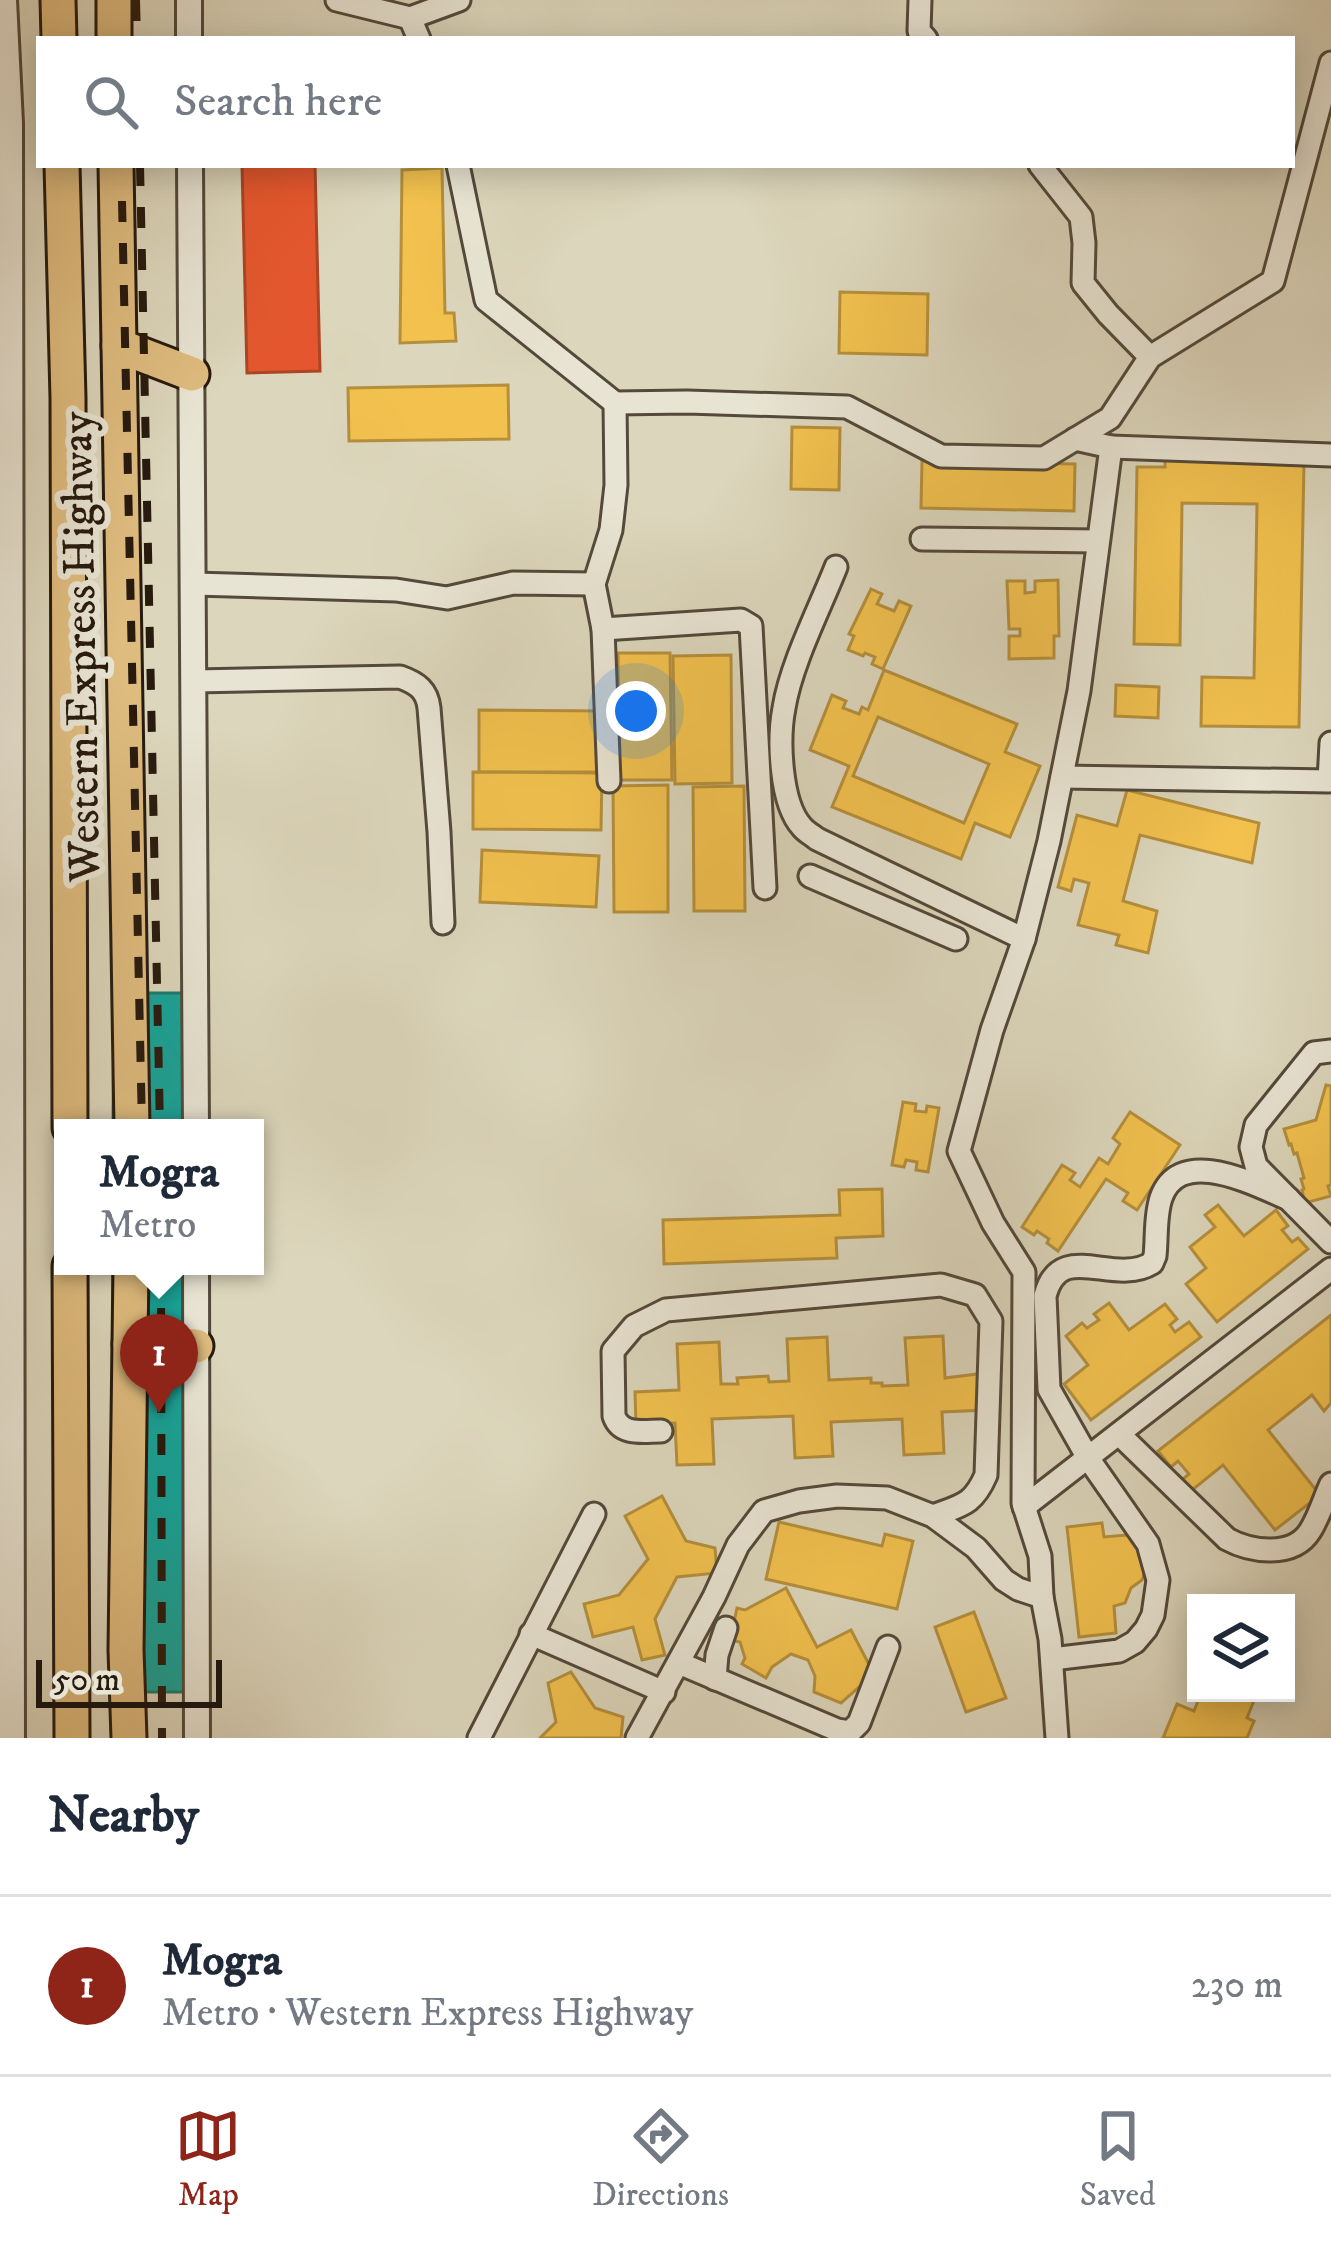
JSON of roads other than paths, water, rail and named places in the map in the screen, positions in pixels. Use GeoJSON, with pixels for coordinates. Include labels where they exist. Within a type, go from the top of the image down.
{"type":"FeatureCollection","features":[{"type":"Feature","properties":{"kind":"highway"},"geometry":{"type":"LineString","coordinates":[[58,0],[58,36]]}},
{"type":"Feature","properties":{"kind":"highway"},"geometry":{"type":"LineString","coordinates":[[114,0],[115,36]]}},
{"type":"Feature","properties":{"kind":"highway","name":"Western Express Highway"},"geometry":{"type":"LineString","coordinates":[[62,168],[68,398],[70,1119]]}},
{"type":"Feature","properties":{"kind":"highway","name":"Western Express Highway"},"geometry":{"type":"LineString","coordinates":[[116,168],[132,1119]]}},
{"type":"Feature","properties":{"kind":"highway"},"geometry":{"type":"LineString","coordinates":[[119,346],[192,374]]}},
{"type":"Feature","properties":{"kind":"highway"},"geometry":{"type":"LineString","coordinates":[[70,1275],[72,1738]]}},
{"type":"Feature","properties":{"kind":"highway"},"geometry":{"type":"LineString","coordinates":[[129,1738],[131,1275]]}},
{"type":"Feature","properties":{"kind":"highway"},"geometry":{"type":"LineString","coordinates":[[130,1344],[196,1346]]}},
{"type":"Feature","properties":{"kind":"street"},"geometry":{"type":"LineString","coordinates":[[4,0],[6,1686],[12,1738]]}},
{"type":"Feature","properties":{"kind":"street"},"geometry":{"type":"LineString","coordinates":[[189,0],[189,36]]}},
{"type":"Feature","properties":{"kind":"street"},"geometry":{"type":"LineString","coordinates":[[337,0],[415,28],[459,0]]}},
{"type":"Feature","properties":{"kind":"street"},"geometry":{"type":"LineString","coordinates":[[920,0],[919,31],[923,36]]}},
{"type":"Feature","properties":{"kind":"street"},"geometry":{"type":"LineString","coordinates":[[459,168],[486,300],[615,403],[847,406],[941,456],[1045,458],[1110,418],[1150,357],[1273,280],[1331,63]]}},
{"type":"Feature","properties":{"kind":"street"},"geometry":{"type":"LineString","coordinates":[[190,168],[196,1119]]}},
{"type":"Feature","properties":{"kind":"street"},"geometry":{"type":"LineString","coordinates":[[1042,168],[1081,217],[1083,283],[1150,357]]}},
{"type":"Feature","properties":{"kind":"street"},"geometry":{"type":"LineString","coordinates":[[609,781],[603,629],[594,584],[614,508],[615,403]]}},
{"type":"Feature","properties":{"kind":"street"},"geometry":{"type":"LineString","coordinates":[[1075,439],[1112,447],[1331,455]]}},
{"type":"Feature","properties":{"kind":"street"},"geometry":{"type":"LineString","coordinates":[[1057,1738],[1040,1556],[1024,1507],[1024,1272],[993,1223],[959,1151],[992,1030],[1024,939],[1062,777],[1079,691],[1112,447]]}},
{"type":"Feature","properties":{"kind":"street"},"geometry":{"type":"LineString","coordinates":[[922,539],[1098,541]]}},
{"type":"Feature","properties":{"kind":"street"},"geometry":{"type":"LineString","coordinates":[[836,567],[783,710],[784,782],[800,825],[817,839],[1024,939]]}},
{"type":"Feature","properties":{"kind":"street"},"geometry":{"type":"LineString","coordinates":[[194,584],[396,590],[447,598],[513,583],[594,584]]}},
{"type":"Feature","properties":{"kind":"street"},"geometry":{"type":"LineString","coordinates":[[603,629],[741,620],[751,626],[765,888]]}},
{"type":"Feature","properties":{"kind":"street"},"geometry":{"type":"LineString","coordinates":[[195,681],[400,677],[422,688],[428,698],[431,729],[442,923]]}},
{"type":"Feature","properties":{"kind":"street"},"geometry":{"type":"LineString","coordinates":[[1062,777],[1330,781],[1331,743]]}},
{"type":"Feature","properties":{"kind":"street"},"geometry":{"type":"LineString","coordinates":[[810,876],[956,939]]}},
{"type":"Feature","properties":{"kind":"street"},"geometry":{"type":"LineString","coordinates":[[880,906],[893,876]]}},
{"type":"Feature","properties":{"kind":"street"},"geometry":{"type":"LineString","coordinates":[[1331,1051],[1314,1053],[1256,1125],[1251,1147],[1256,1166],[1331,1242]]}},
{"type":"Feature","properties":{"kind":"street"},"geometry":{"type":"LineString","coordinates":[[1052,1659],[1119,1651],[1135,1642],[1146,1629],[1158,1580],[1148,1544],[1088,1458],[1049,1389],[1045,1296],[1052,1277],[1067,1268],[1129,1273],[1152,1263],[1161,1200],[1171,1182],[1183,1174],[1212,1171],[1289,1199]]}},
{"type":"Feature","properties":{"kind":"street"},"geometry":{"type":"LineString","coordinates":[[1024,1507],[1331,1269]]}},
{"type":"Feature","properties":{"kind":"street"},"geometry":{"type":"LineString","coordinates":[[196,1275],[196,1738]]}},
{"type":"Feature","properties":{"kind":"street"},"geometry":{"type":"LineString","coordinates":[[661,1431],[626,1431],[617,1425],[613,1351],[634,1326],[666,1310],[941,1285],[974,1295],[991,1322],[986,1475],[977,1495],[933,1516]]}},
{"type":"Feature","properties":{"kind":"street"},"geometry":{"type":"LineString","coordinates":[[1119,1434],[1227,1539],[1254,1550],[1282,1549],[1302,1540],[1331,1484]]}},
{"type":"Feature","properties":{"kind":"street"},"geometry":{"type":"LineString","coordinates":[[638,1738],[738,1545],[764,1511],[837,1496],[887,1498],[933,1516],[976,1548],[1004,1580],[1042,1597]]}},
{"type":"Feature","properties":{"kind":"street"},"geometry":{"type":"LineString","coordinates":[[479,1738],[595,1514]]}},
{"type":"Feature","properties":{"kind":"street"},"geometry":{"type":"LineString","coordinates":[[715,1678],[716,1654],[726,1628]]}},
{"type":"Feature","properties":{"kind":"street"},"geometry":{"type":"LineString","coordinates":[[531,1634],[664,1692]]}},
{"type":"Feature","properties":{"kind":"street"},"geometry":{"type":"LineString","coordinates":[[679,1664],[850,1732],[859,1723],[888,1647]]}},
{"type":"Feature","properties":{"kind":"railway"},"geometry":{"type":"LineString","coordinates":[[136,0],[137,36]]}},
{"type":"Feature","properties":{"kind":"railway"},"geometry":{"type":"LineString","coordinates":[[140,168],[160,1119]]}},
{"type":"Feature","properties":{"kind":"railway"},"geometry":{"type":"LineString","coordinates":[[122,201],[142,1119]]}},
{"type":"Feature","properties":{"kind":"railway"},"geometry":{"type":"LineString","coordinates":[[161,1275],[162,1738]]}},
{"type":"Feature","properties":{"kind":"place","name":"Mogra"},"geometry":{"type":"Point","coordinates":[159,1413]}}]}
